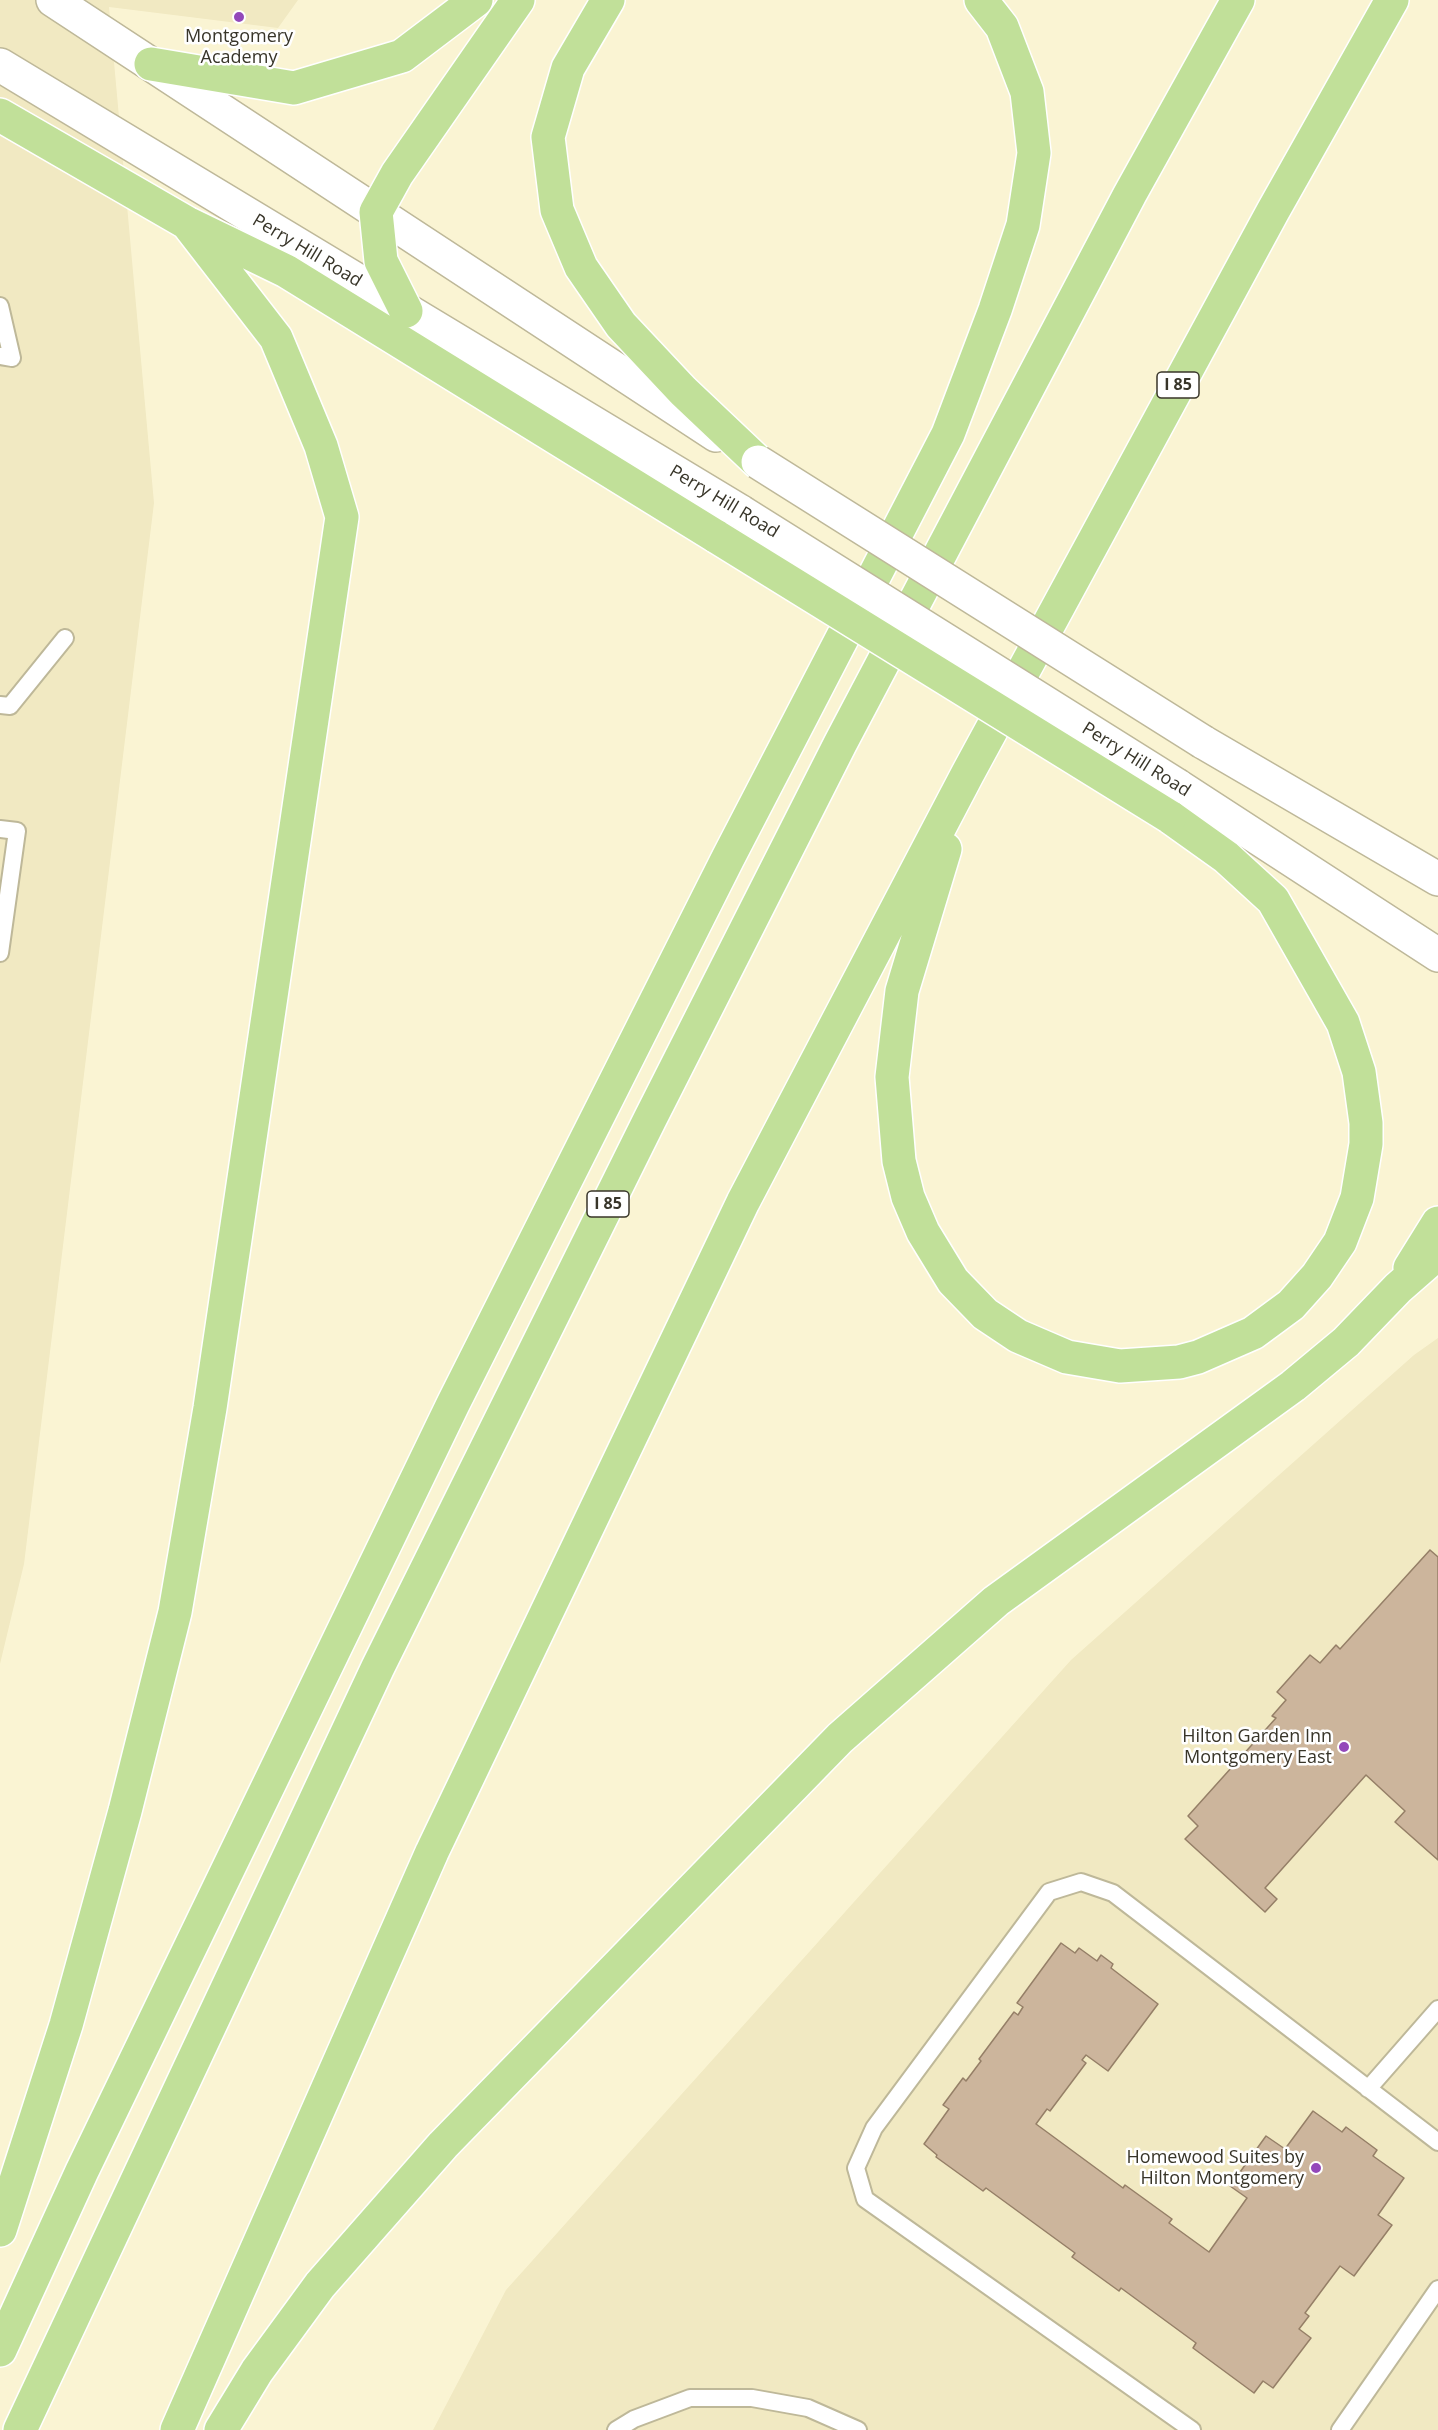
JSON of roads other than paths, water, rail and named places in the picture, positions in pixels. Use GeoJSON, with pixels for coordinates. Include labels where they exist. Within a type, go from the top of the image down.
{"type":"FeatureCollection","features":[{"type":"Feature","properties":{"kind":"highway"},"geometry":{"type":"LineString","coordinates":[[151,64],[294,88],[402,56],[476,0]]}},
{"type":"Feature","properties":{"kind":"highway"},"geometry":{"type":"LineString","coordinates":[[406,311],[381,261],[376,212],[398,174],[518,0]]}},
{"type":"Feature","properties":{"kind":"highway"},"geometry":{"type":"LineString","coordinates":[[608,0],[568,68],[548,137],[557,210],[581,267],[621,325],[682,391],[758,462]]}},
{"type":"Feature","properties":{"kind":"highway"},"geometry":{"type":"LineString","coordinates":[[0,2349],[87,2161],[453,1404],[734,848],[948,434],[995,310],[1023,225],[1034,153],[1026,92],[1002,27],[981,0]]}},
{"type":"Feature","properties":{"kind":"highway","name":"I 85"},"geometry":{"type":"LineString","coordinates":[[20,2430],[378,1667],[656,1108],[840,744],[1130,194],[1238,0]]}},
{"type":"Feature","properties":{"kind":"highway","name":"I 85"},"geometry":{"type":"LineString","coordinates":[[177,2430],[432,1852],[743,1202],[968,773],[1262,232],[1392,0]]}},
{"type":"Feature","properties":{"kind":"highway"},"geometry":{"type":"LineString","coordinates":[[0,116],[187,223],[286,271],[1170,817],[1226,856],[1273,900],[1343,1023],[1359,1072],[1366,1123],[1366,1144],[1357,1198],[1340,1242],[1317,1276],[1291,1305],[1253,1334],[1198,1358],[1179,1362],[1120,1366],[1067,1357],[1018,1336],[985,1314],[953,1281],[938,1261],[923,1232],[908,1197],[899,1161],[892,1077],[894,1043],[902,991],[968,773]]}},
{"type":"Feature","properties":{"kind":"highway"},"geometry":{"type":"LineString","coordinates":[[0,2230],[66,2025],[125,1811],[175,1612],[211,1396],[342,517],[321,446],[276,338],[187,223]]}},
{"type":"Feature","properties":{"kind":"highway"},"geometry":{"type":"LineString","coordinates":[[1398,1288],[1438,1223]]}},
{"type":"Feature","properties":{"kind":"highway"},"geometry":{"type":"LineString","coordinates":[[221,2430],[257,2371],[320,2285],[443,2145],[840,1738],[996,1601],[1293,1386],[1346,1342],[1398,1288],[1438,1253]]}},
{"type":"Feature","properties":{"kind":"main road"},"geometry":{"type":"LineString","coordinates":[[53,0],[758,462],[1203,742],[1438,879]]}},
{"type":"Feature","properties":{"kind":"main road","name":"Perry Hill Road"},"geometry":{"type":"LineString","coordinates":[[0,65],[741,512],[1178,786],[1438,955]]}},
{"type":"Feature","properties":{"kind":"lane"},"geometry":{"type":"LineString","coordinates":[[0,306],[12,358],[0,356]]}},
{"type":"Feature","properties":{"kind":"lane"},"geometry":{"type":"LineString","coordinates":[[0,705],[10,706],[65,638]]}},
{"type":"Feature","properties":{"kind":"lane"},"geometry":{"type":"LineString","coordinates":[[0,829],[17,831],[0,953]]}},
{"type":"Feature","properties":{"kind":"lane"},"geometry":{"type":"LineString","coordinates":[[1192,2430],[865,2199],[856,2168],[874,2128],[1049,1892],[1081,1882],[1113,1893],[1438,2142]]}},
{"type":"Feature","properties":{"kind":"lane"},"geometry":{"type":"LineString","coordinates":[[1368,2089],[1438,2009]]}},
{"type":"Feature","properties":{"kind":"lane"},"geometry":{"type":"LineString","coordinates":[[1340,2430],[1438,2289]]}},
{"type":"Feature","properties":{"kind":"lane"},"geometry":{"type":"LineString","coordinates":[[616,2430],[634,2419],[690,2398],[752,2398],[808,2408],[858,2430]]}},
{"type":"Feature","properties":{"kind":"place","name":"Montgomery Academy"},"geometry":{"type":"Point","coordinates":[239,17]}},
{"type":"Feature","properties":{"kind":"place","name":"Hilton Garden Inn Montgomery East"},"geometry":{"type":"Point","coordinates":[1344,1747]}},
{"type":"Feature","properties":{"kind":"place","name":"Homewood Suites by Hilton Montgomery"},"geometry":{"type":"Point","coordinates":[1316,2168]}}]}
